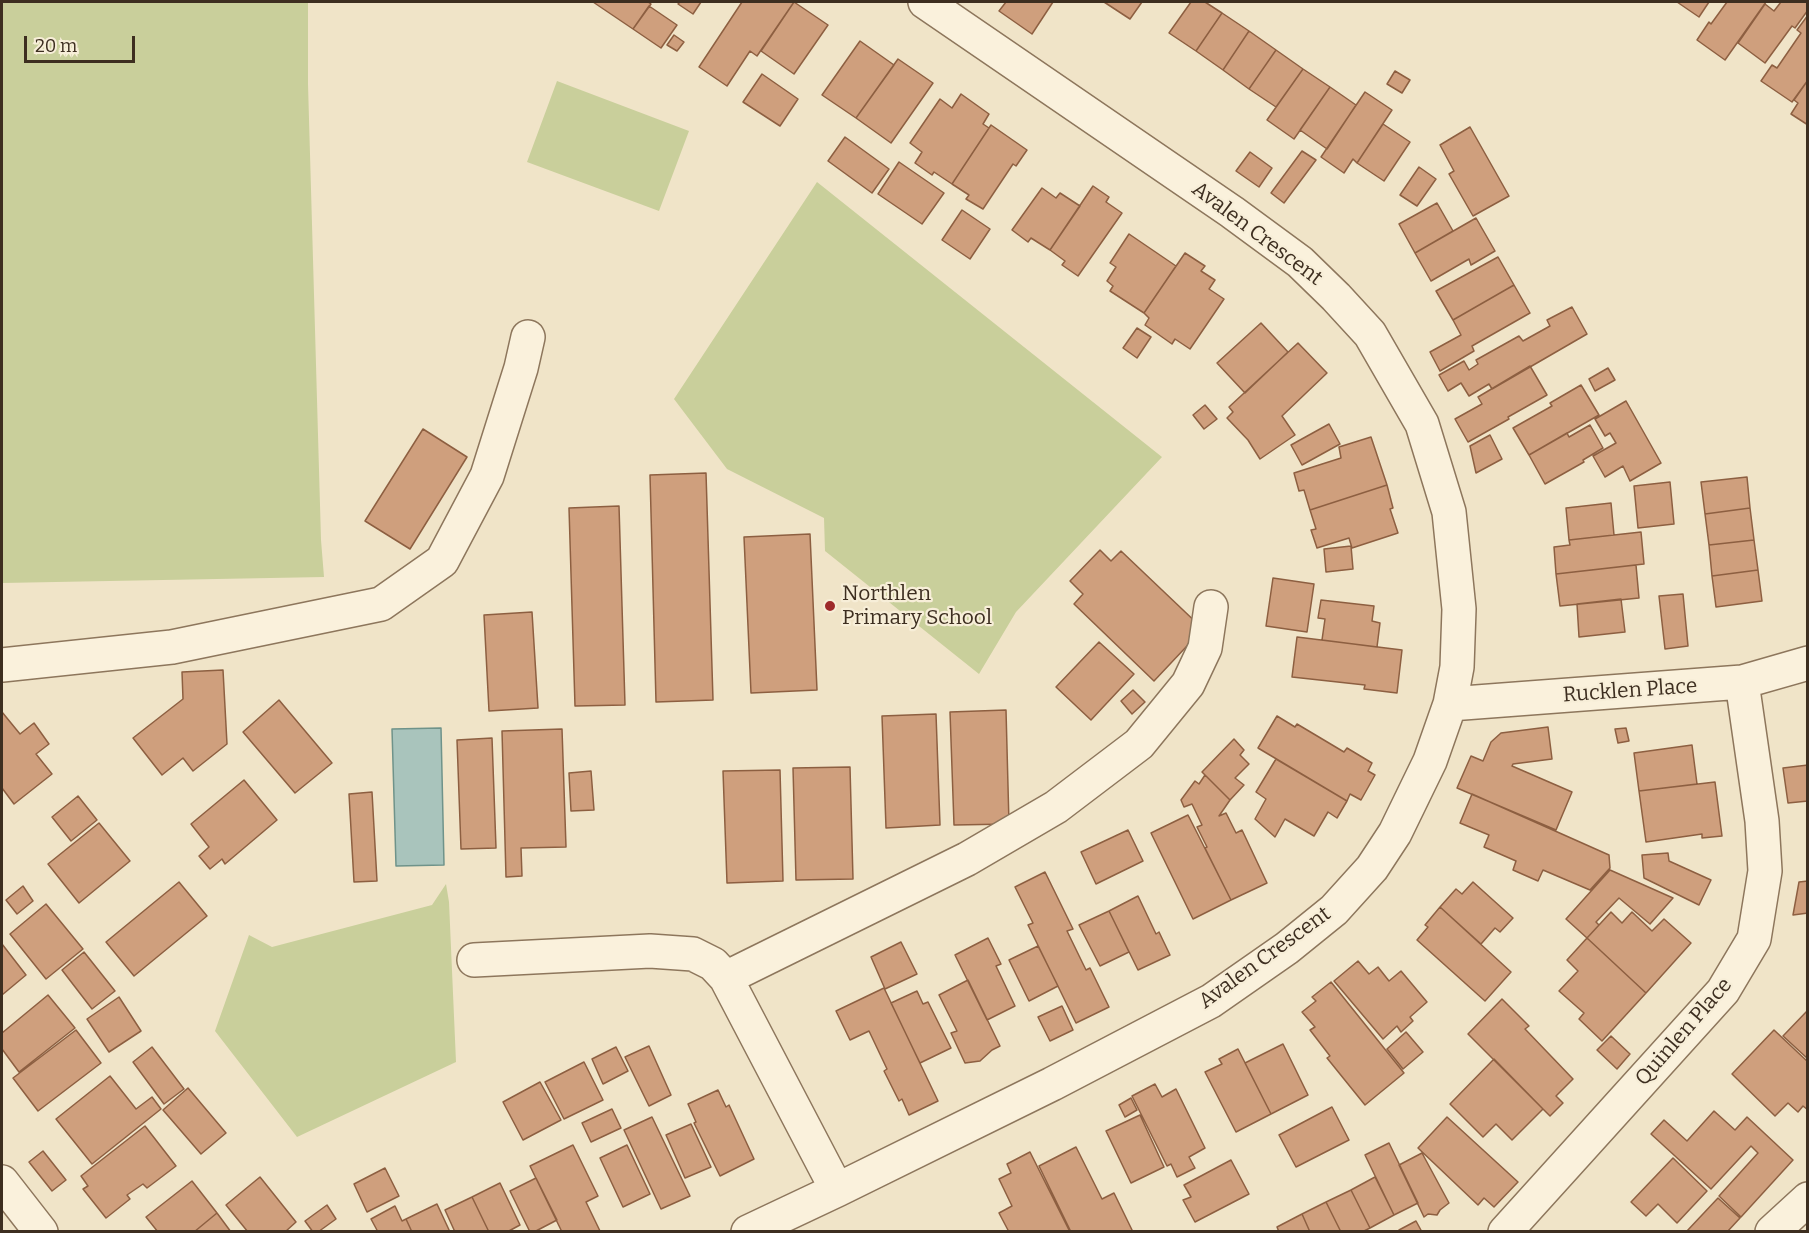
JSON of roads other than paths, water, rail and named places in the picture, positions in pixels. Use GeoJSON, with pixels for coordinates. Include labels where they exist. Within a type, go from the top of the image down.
{"type":"FeatureCollection","features":[{"type":"Feature","properties":{"kind":"street","name":"Avalen Crescent"},"geometry":{"type":"LineString","coordinates":[[748,1232],[1052,1084],[1211,1001],[1287,948],[1334,910],[1372,868],[1395,833],[1430,761],[1450,704],[1457,667],[1459,609],[1449,512],[1422,424],[1370,334],[1336,297],[1292,256],[1232,212],[925,2]]}},
{"type":"Feature","properties":{"kind":"street"},"geometry":{"type":"LineString","coordinates":[[2,665],[172,647],[381,604],[442,561],[487,476],[521,368],[528,337]]}},
{"type":"Feature","properties":{"kind":"street"},"geometry":{"type":"LineString","coordinates":[[726,978],[967,859],[1056,807],[1139,744],[1188,684],[1205,648],[1210,607]]}},
{"type":"Feature","properties":{"kind":"street","name":"Rucklen Place"},"geometry":{"type":"LineString","coordinates":[[1450,704],[1742,682],[1808,663]]}},
{"type":"Feature","properties":{"kind":"street","name":"Quinlen Place"},"geometry":{"type":"LineString","coordinates":[[1505,1232],[1723,992],[1754,939],[1765,871],[1762,821],[1742,682]]}},
{"type":"Feature","properties":{"kind":"street"},"geometry":{"type":"LineString","coordinates":[[474,960],[639,952],[693,954],[713,964],[726,978],[837,1190]]}},
{"type":"Feature","properties":{"kind":"street"},"geometry":{"type":"LineString","coordinates":[[2,1182],[41,1232]]}},
{"type":"Feature","properties":{"kind":"street"},"geometry":{"type":"LineString","coordinates":[[1772,1232],[1808,1199]]}},
{"type":"Feature","properties":{"kind":"water"},"geometry":{"type":"Polygon","coordinates":[[[441,728],[444,865],[396,866],[392,729],[441,728]]]}},
{"type":"Feature","properties":{"kind":"place","name":"Northlen Primary School"},"geometry":{"type":"Point","coordinates":[830,606]}}]}
